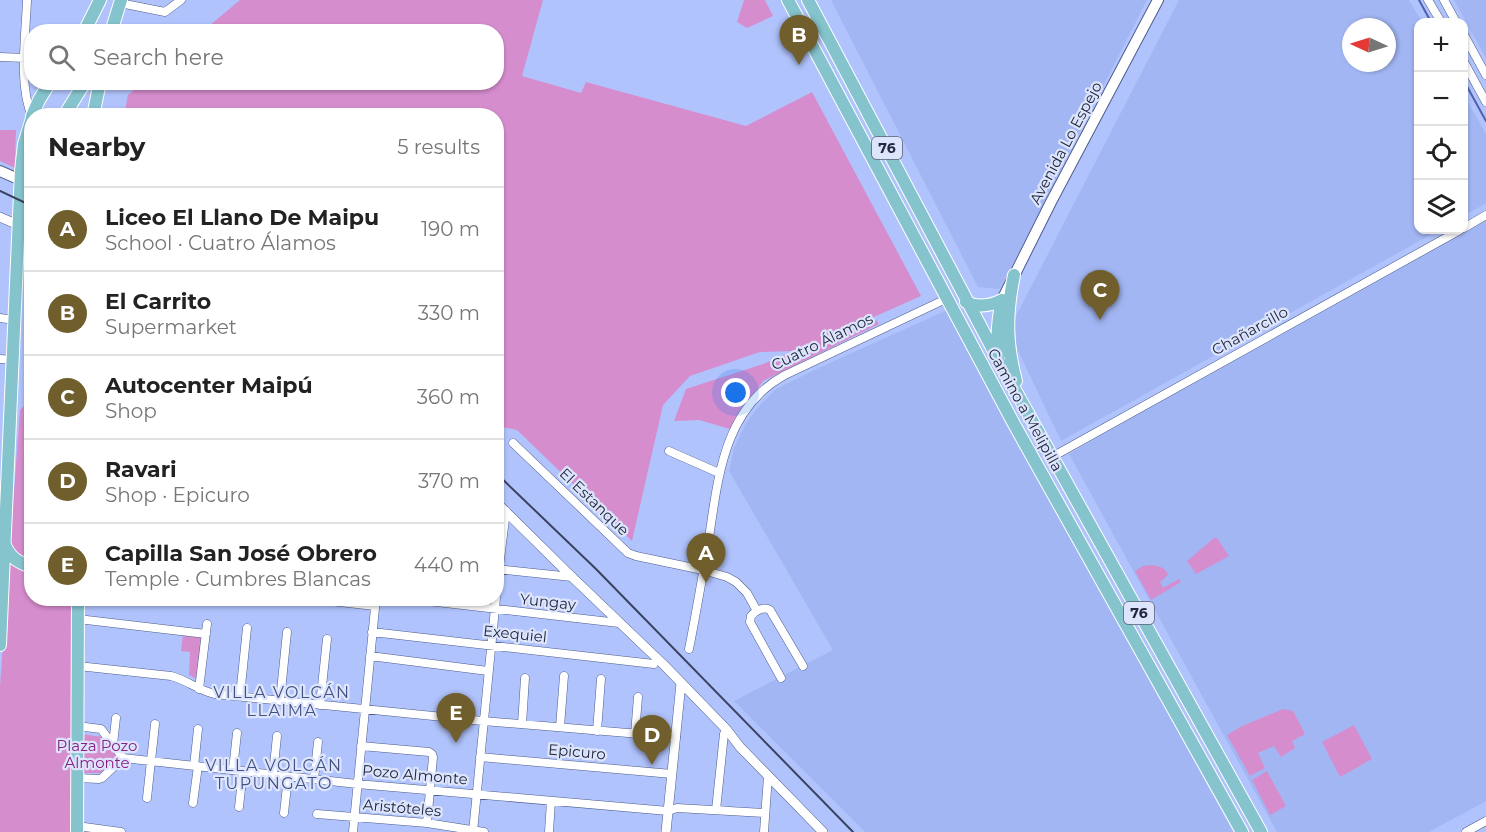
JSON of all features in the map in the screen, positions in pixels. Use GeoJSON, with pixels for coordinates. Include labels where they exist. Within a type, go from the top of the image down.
{"type":"FeatureCollection","features":[{"type":"Feature","properties":{"kind":"main road"},"geometry":{"type":"LineString","coordinates":[[88,24],[100,0]]}},
{"type":"Feature","properties":{"kind":"main road","name":"Camino a Melipilla"},"geometry":{"type":"LineString","coordinates":[[788,0],[1014,424],[1242,832]]}},
{"type":"Feature","properties":{"kind":"main road","name":"Camino a Melipilla"},"geometry":{"type":"LineString","coordinates":[[808,0],[999,361],[1261,832]]}},
{"type":"Feature","properties":{"kind":"main road","name":"Avenida Lo Espejo"},"geometry":{"type":"LineString","coordinates":[[1002,300],[1158,0]]}},
{"type":"Feature","properties":{"kind":"main road"},"geometry":{"type":"LineString","coordinates":[[113,24],[120,2]]}},
{"type":"Feature","properties":{"kind":"main road"},"geometry":{"type":"LineString","coordinates":[[36,108],[45,90]]}},
{"type":"Feature","properties":{"kind":"main road"},"geometry":{"type":"LineString","coordinates":[[68,108],[80,90]]}},
{"type":"Feature","properties":{"kind":"main road"},"geometry":{"type":"LineString","coordinates":[[94,108],[98,90]]}},
{"type":"Feature","properties":{"kind":"main road"},"geometry":{"type":"LineString","coordinates":[[70,108],[78,103],[89,108]]}},
{"type":"Feature","properties":{"kind":"main road"},"geometry":{"type":"LineString","coordinates":[[0,171],[24,181]]}},
{"type":"Feature","properties":{"kind":"main road"},"geometry":{"type":"LineString","coordinates":[[0,645],[5,544],[6,360],[15,320],[18,225],[24,193]]}},
{"type":"Feature","properties":{"kind":"main road"},"geometry":{"type":"LineString","coordinates":[[911,229],[919,229],[926,221]]}},
{"type":"Feature","properties":{"kind":"main road"},"geometry":{"type":"LineString","coordinates":[[967,301],[988,299],[998,295],[1011,281]]}},
{"type":"Feature","properties":{"kind":"main road"},"geometry":{"type":"LineString","coordinates":[[1011,281],[1007,326],[1010,356],[1018,394]]}},
{"type":"Feature","properties":{"kind":"main road"},"geometry":{"type":"LineString","coordinates":[[940,284],[978,306],[988,306],[1002,300]]}},
{"type":"Feature","properties":{"kind":"main road"},"geometry":{"type":"LineString","coordinates":[[1002,300],[997,335],[999,361],[1014,424]]}},
{"type":"Feature","properties":{"kind":"main road"},"geometry":{"type":"LineString","coordinates":[[5,544],[13,558],[24,564]]}},
{"type":"Feature","properties":{"kind":"main road"},"geometry":{"type":"LineString","coordinates":[[77,829],[78,606]]}},
{"type":"Feature","properties":{"kind":"main road"},"geometry":{"type":"LineString","coordinates":[[1190,739],[1205,731]]}},
{"type":"Feature","properties":{"kind":"street"},"geometry":{"type":"LineString","coordinates":[[26,24],[27,0]]}},
{"type":"Feature","properties":{"kind":"street"},"geometry":{"type":"LineString","coordinates":[[120,2],[165,12],[181,0]]}},
{"type":"Feature","properties":{"kind":"street"},"geometry":{"type":"LineString","coordinates":[[1428,0],[1439,18]]}},
{"type":"Feature","properties":{"kind":"street"},"geometry":{"type":"LineString","coordinates":[[1444,0],[1454,18]]}},
{"type":"Feature","properties":{"kind":"street"},"geometry":{"type":"LineString","coordinates":[[1468,42],[1486,75]]}},
{"type":"Feature","properties":{"kind":"street"},"geometry":{"type":"LineString","coordinates":[[0,57],[24,58]]}},
{"type":"Feature","properties":{"kind":"street"},"geometry":{"type":"LineString","coordinates":[[1468,69],[1486,102]]}},
{"type":"Feature","properties":{"kind":"street"},"geometry":{"type":"LineString","coordinates":[[25,90],[29,108]]}},
{"type":"Feature","properties":{"kind":"street","name":"Chañarcillo"},"geometry":{"type":"LineString","coordinates":[[1468,226],[1486,215]]}},
{"type":"Feature","properties":{"kind":"street"},"geometry":{"type":"LineString","coordinates":[[0,217],[24,228]]}},
{"type":"Feature","properties":{"kind":"street","name":"Chañarcillo"},"geometry":{"type":"LineString","coordinates":[[1052,457],[1453,234]]}},
{"type":"Feature","properties":{"kind":"street","name":"Cuatro Álamos"},"geometry":{"type":"LineString","coordinates":[[689,649],[719,473],[729,440],[754,399],[768,385],[796,369],[948,298]]}},
{"type":"Feature","properties":{"kind":"street"},"geometry":{"type":"LineString","coordinates":[[0,318],[15,320]]}},
{"type":"Feature","properties":{"kind":"street","name":"El Estanque"},"geometry":{"type":"LineString","coordinates":[[513,443],[628,553],[703,570],[736,582],[747,593],[757,611],[765,608],[770,610],[803,666]]}},
{"type":"Feature","properties":{"kind":"street"},"geometry":{"type":"LineString","coordinates":[[669,452],[719,473]]}},
{"type":"Feature","properties":{"kind":"street"},"geometry":{"type":"LineString","coordinates":[[504,526],[506,511]]}},
{"type":"Feature","properties":{"kind":"street"},"geometry":{"type":"LineString","coordinates":[[506,511],[639,641],[724,734],[740,747],[824,832]]}},
{"type":"Feature","properties":{"kind":"street"},"geometry":{"type":"LineString","coordinates":[[504,570],[572,577]]}},
{"type":"Feature","properties":{"kind":"street"},"geometry":{"type":"LineString","coordinates":[[353,832],[375,606]]}},
{"type":"Feature","properties":{"kind":"street","name":"Yungay"},"geometry":{"type":"LineString","coordinates":[[469,606],[619,623]]}},
{"type":"Feature","properties":{"kind":"street"},"geometry":{"type":"LineString","coordinates":[[473,831],[495,606]]}},
{"type":"Feature","properties":{"kind":"street"},"geometry":{"type":"LineString","coordinates":[[757,611],[751,616],[750,622],[781,678]]}},
{"type":"Feature","properties":{"kind":"street"},"geometry":{"type":"LineString","coordinates":[[78,619],[206,634]]}},
{"type":"Feature","properties":{"kind":"street"},"geometry":{"type":"LineString","coordinates":[[619,623],[654,664],[728,730],[740,747]]}},
{"type":"Feature","properties":{"kind":"street"},"geometry":{"type":"LineString","coordinates":[[199,689],[207,624]]}},
{"type":"Feature","properties":{"kind":"street"},"geometry":{"type":"LineString","coordinates":[[240,696],[248,627]]}},
{"type":"Feature","properties":{"kind":"street"},"geometry":{"type":"LineString","coordinates":[[280,700],[287,632]]}},
{"type":"Feature","properties":{"kind":"street","name":"Exequiel"},"geometry":{"type":"LineString","coordinates":[[372,632],[654,664]]}},
{"type":"Feature","properties":{"kind":"street"},"geometry":{"type":"LineString","coordinates":[[320,705],[327,639]]}},
{"type":"Feature","properties":{"kind":"street"},"geometry":{"type":"LineString","coordinates":[[370,656],[488,671]]}},
{"type":"Feature","properties":{"kind":"street"},"geometry":{"type":"LineString","coordinates":[[78,666],[171,676],[211,693],[364,710],[676,737]]}},
{"type":"Feature","properties":{"kind":"street"},"geometry":{"type":"LineString","coordinates":[[560,728],[564,676]]}},
{"type":"Feature","properties":{"kind":"street"},"geometry":{"type":"LineString","coordinates":[[522,724],[525,678]]}},
{"type":"Feature","properties":{"kind":"street"},"geometry":{"type":"LineString","coordinates":[[597,730],[601,680]]}},
{"type":"Feature","properties":{"kind":"street"},"geometry":{"type":"LineString","coordinates":[[666,832],[681,686]]}},
{"type":"Feature","properties":{"kind":"street"},"geometry":{"type":"LineString","coordinates":[[634,734],[638,696]]}},
{"type":"Feature","properties":{"kind":"street"},"geometry":{"type":"LineString","coordinates":[[113,744],[116,718]]}},
{"type":"Feature","properties":{"kind":"street"},"geometry":{"type":"LineString","coordinates":[[147,798],[156,724]]}},
{"type":"Feature","properties":{"kind":"street"},"geometry":{"type":"LineString","coordinates":[[77,726],[100,728],[123,758],[102,778],[77,778]]}},
{"type":"Feature","properties":{"kind":"street"},"geometry":{"type":"LineString","coordinates":[[193,802],[198,729]]}},
{"type":"Feature","properties":{"kind":"street"},"geometry":{"type":"LineString","coordinates":[[233,770],[237,733]]}},
{"type":"Feature","properties":{"kind":"street"},"geometry":{"type":"LineString","coordinates":[[716,810],[724,734]]}},
{"type":"Feature","properties":{"kind":"street"},"geometry":{"type":"LineString","coordinates":[[273,775],[277,736]]}},
{"type":"Feature","properties":{"kind":"street"},"geometry":{"type":"LineString","coordinates":[[314,780],[318,742]]}},
{"type":"Feature","properties":{"kind":"street"},"geometry":{"type":"LineString","coordinates":[[361,746],[432,754],[427,823]]}},
{"type":"Feature","properties":{"kind":"street","name":"Epicuro"},"geometry":{"type":"LineString","coordinates":[[480,757],[672,774]]}},
{"type":"Feature","properties":{"kind":"street","name":"Pozo Almonte"},"geometry":{"type":"LineString","coordinates":[[123,758],[314,780],[551,801],[669,811],[677,808],[765,813]]}},
{"type":"Feature","properties":{"kind":"street"},"geometry":{"type":"LineString","coordinates":[[239,807],[243,771]]}},
{"type":"Feature","properties":{"kind":"street"},"geometry":{"type":"LineString","coordinates":[[764,832],[768,776]]}},
{"type":"Feature","properties":{"kind":"street"},"geometry":{"type":"LineString","coordinates":[[284,813],[288,777]]}},
{"type":"Feature","properties":{"kind":"street"},"geometry":{"type":"LineString","coordinates":[[549,832],[551,801]]}},
{"type":"Feature","properties":{"kind":"street","name":"Aristóteles"},"geometry":{"type":"LineString","coordinates":[[317,814],[427,823],[484,832]]}},
{"type":"Feature","properties":{"kind":"street"},"geometry":{"type":"LineString","coordinates":[[1466,832],[1486,821]]}},
{"type":"Feature","properties":{"kind":"street"},"geometry":{"type":"LineString","coordinates":[[77,829],[121,832]]}},
{"type":"Feature","properties":{"kind":"shaded area"},"geometry":{"type":"Polygon","coordinates":[[[831,0],[1147,0],[1000,289],[978,287],[831,0]]]}},
{"type":"Feature","properties":{"kind":"shaded area"},"geometry":{"type":"Polygon","coordinates":[[[1179,0],[1409,0],[1420,18],[1414,18],[1414,234],[1432,234],[1061,441],[1014,342],[1016,316],[1179,0]]]}},
{"type":"Feature","properties":{"kind":"shaded area"},"geometry":{"type":"Polygon","coordinates":[[[1454,0],[1486,0],[1486,58],[1468,25],[1468,18],[1464,18],[1454,0]]]}},
{"type":"Feature","properties":{"kind":"shaded area"},"geometry":{"type":"Polygon","coordinates":[[[1468,102],[1486,134],[1486,203],[1468,214],[1468,102]]]}},
{"type":"Feature","properties":{"kind":"shaded area"},"geometry":{"type":"Polygon","coordinates":[[[1486,213],[1486,801],[1429,832],[1277,832],[1069,454],[1450,234],[1468,234],[1468,223],[1486,213]]]}},
{"type":"Feature","properties":{"kind":"shaded area"},"geometry":{"type":"Polygon","coordinates":[[[947,310],[1233,832],[865,832],[734,701],[833,650],[729,471],[734,448],[746,423],[776,389],[947,310]]]}},
{"type":"Feature","properties":{"kind":"green space"},"geometry":{"type":"Polygon","coordinates":[[[240,0],[543,0],[522,76],[581,93],[586,82],[746,126],[812,92],[921,296],[820,341],[876,320],[879,324],[763,381],[730,429],[699,420],[674,421],[686,389],[763,364],[794,351],[760,352],[690,376],[663,405],[632,541],[517,430],[504,427],[504,108],[125,108],[128,95],[134,90],[504,90],[504,24],[211,24],[240,0]]]}},
{"type":"Feature","properties":{"kind":"green space"},"geometry":{"type":"Polygon","coordinates":[[[744,0],[765,0],[773,16],[747,28],[737,22],[744,0]]]}},
{"type":"Feature","properties":{"kind":"green space"},"geometry":{"type":"Polygon","coordinates":[[[0,130],[16,130],[15,168],[0,161],[0,130]]]}},
{"type":"Feature","properties":{"kind":"green space"},"geometry":{"type":"Polygon","coordinates":[[[24,406],[24,606],[73,606],[72,832],[0,832],[0,686],[20,410],[24,406]]]}},
{"type":"Feature","properties":{"kind":"green space"},"geometry":{"type":"Polygon","coordinates":[[[1214,538],[1217,538],[1229,556],[1196,574],[1187,561],[1214,538]]]}},
{"type":"Feature","properties":{"kind":"green space"},"geometry":{"type":"Polygon","coordinates":[[[1143,566],[1161,567],[1168,574],[1160,582],[1163,588],[1179,579],[1181,582],[1151,600],[1135,571],[1143,566]]]}},
{"type":"Feature","properties":{"kind":"green space"},"geometry":{"type":"Polygon","coordinates":[[[183,634],[203,636],[198,680],[189,675],[190,652],[181,651],[183,634]]]}},
{"type":"Feature","properties":{"kind":"green space"},"geometry":{"type":"Polygon","coordinates":[[[1283,709],[1293,711],[1305,734],[1292,741],[1295,748],[1281,757],[1274,746],[1258,753],[1265,768],[1250,776],[1227,735],[1242,726],[1283,709]]]}},
{"type":"Feature","properties":{"kind":"green space"},"geometry":{"type":"Polygon","coordinates":[[[1354,725],[1372,759],[1340,777],[1322,742],[1354,725]]]}},
{"type":"Feature","properties":{"kind":"green space","name":"Plaza Pozo Almonte"},"geometry":{"type":"Polygon","coordinates":[[[81,734],[103,737],[117,755],[101,773],[80,773],[81,734]]]}},
{"type":"Feature","properties":{"kind":"green space"},"geometry":{"type":"Polygon","coordinates":[[[1267,771],[1286,806],[1270,815],[1252,780],[1267,771]]]}},
{"type":"Feature","properties":{"kind":"waterway"},"geometry":{"type":"LineString","coordinates":[[1419,0],[1429,18]]}},
{"type":"Feature","properties":{"kind":"waterway"},"geometry":{"type":"LineString","coordinates":[[1468,88],[1486,121]]}},
{"type":"Feature","properties":{"kind":"railway"},"geometry":{"type":"LineString","coordinates":[[0,191],[24,202]]}},
{"type":"Feature","properties":{"kind":"railway"},"geometry":{"type":"LineString","coordinates":[[504,481],[596,569],[853,832]]}},
{"type":"Feature","properties":{"kind":"place","name":"El Carrito"},"geometry":{"type":"Point","coordinates":[799,65]}},
{"type":"Feature","properties":{"kind":"place","name":"Autocenter Maipú"},"geometry":{"type":"Point","coordinates":[1100,320]}},
{"type":"Feature","properties":{"kind":"place","name":"Liceo El Llano De Maipu"},"geometry":{"type":"Point","coordinates":[706,583]}},
{"type":"Feature","properties":{"kind":"place","name":"Capilla San José Obrero"},"geometry":{"type":"Point","coordinates":[456,743]}},
{"type":"Feature","properties":{"kind":"place","name":"Ravari"},"geometry":{"type":"Point","coordinates":[652,765]}},
{"type":"Feature","properties":{"kind":"district","name":"VILLA VOLCÁN LLAIMA"},"geometry":{"type":"Point","coordinates":[282,701]}},
{"type":"Feature","properties":{"kind":"district","name":"VILLA VOLCÁN TUPUNGATO"},"geometry":{"type":"Point","coordinates":[274,774]}}]}
